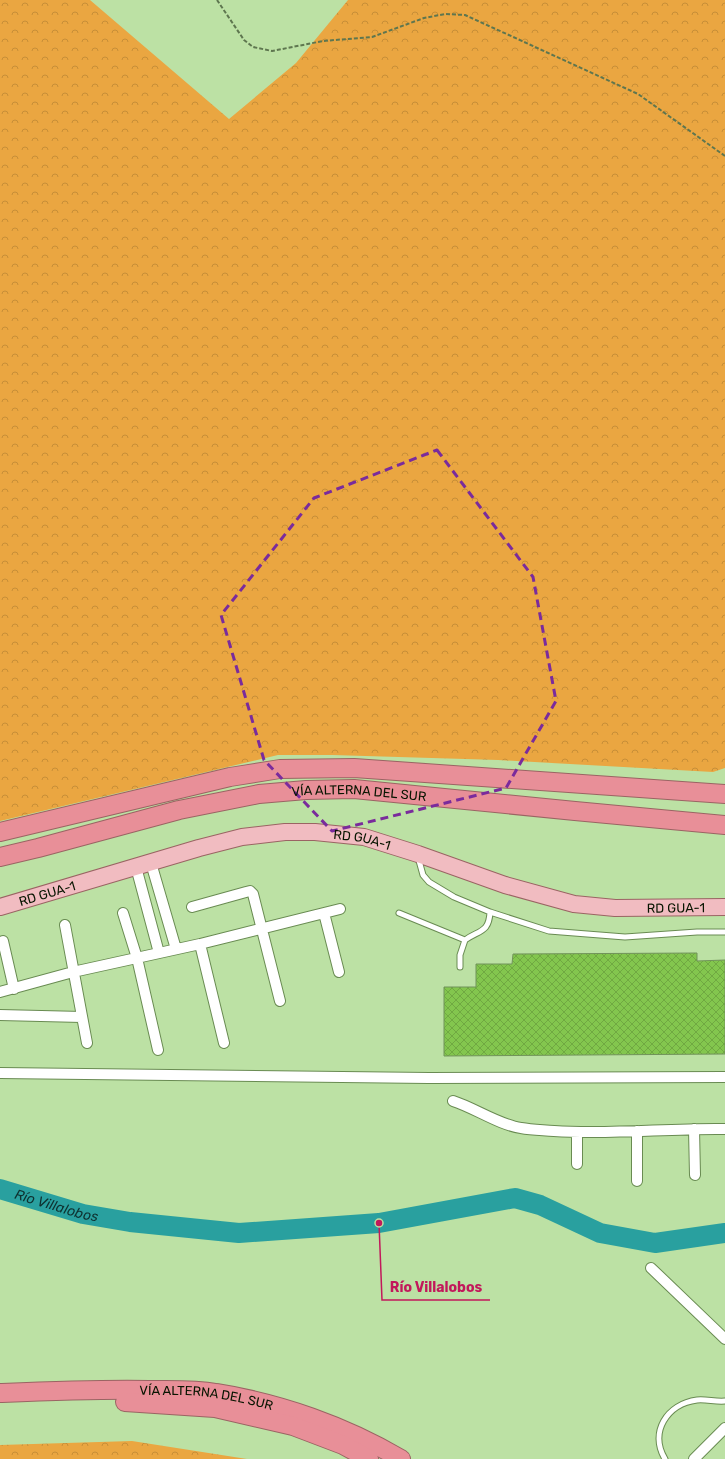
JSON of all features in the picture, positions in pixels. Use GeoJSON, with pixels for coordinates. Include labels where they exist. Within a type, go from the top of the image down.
{"type":"FeatureCollection","features":[{"type":"Feature","properties":{"kind":"highway","name":"VÍA ALTERNA DEL SUR"},"geometry":{"type":"LineString","coordinates":[[0,832],[230,777],[265,771],[296,768],[354,768],[725,794]]}},
{"type":"Feature","properties":{"kind":"highway","name":"VÍA ALTERNA DEL SUR"},"geometry":{"type":"LineString","coordinates":[[0,857],[180,810],[259,794],[306,790],[354,789],[575,812],[725,825]]}},
{"type":"Feature","properties":{"kind":"highway","name":"VÍA ALTERNA DEL SUR"},"geometry":{"type":"LineString","coordinates":[[0,1393],[129,1390],[215,1393],[259,1402],[338,1427],[379,1446],[401,1459]]}},
{"type":"Feature","properties":{"kind":"highway","name":"VÍA ALTERNA DEL SUR"},"geometry":{"type":"LineString","coordinates":[[0,1406],[136,1402],[215,1408],[293,1426],[343,1444],[369,1459]]}},
{"type":"Feature","properties":{"kind":"main road","name":"RD GUA-1"},"geometry":{"type":"LineString","coordinates":[[0,907],[199,848],[242,837],[285,832],[315,832],[364,837],[506,885],[574,904],[615,908],[725,907]]}},
{"type":"Feature","properties":{"kind":"street"},"geometry":{"type":"LineString","coordinates":[[144,865],[176,949]]}},
{"type":"Feature","properties":{"kind":"street"},"geometry":{"type":"LineString","coordinates":[[144,865],[159,953]]}},
{"type":"Feature","properties":{"kind":"street"},"geometry":{"type":"LineString","coordinates":[[192,907],[250,891],[253,894],[280,1001]]}},
{"type":"Feature","properties":{"kind":"street"},"geometry":{"type":"LineString","coordinates":[[0,992],[73,972],[200,944],[340,909]]}},
{"type":"Feature","properties":{"kind":"street"},"geometry":{"type":"LineString","coordinates":[[123,913],[137,958],[158,1050]]}},
{"type":"Feature","properties":{"kind":"street"},"geometry":{"type":"LineString","coordinates":[[324,913],[339,972]]}},
{"type":"Feature","properties":{"kind":"street"},"geometry":{"type":"LineString","coordinates":[[65,925],[87,1043]]}},
{"type":"Feature","properties":{"kind":"street"},"geometry":{"type":"LineString","coordinates":[[3,941],[14,989]]}},
{"type":"Feature","properties":{"kind":"street"},"geometry":{"type":"LineString","coordinates":[[200,944],[224,1043]]}},
{"type":"Feature","properties":{"kind":"street"},"geometry":{"type":"LineString","coordinates":[[0,1015],[82,1017]]}},
{"type":"Feature","properties":{"kind":"street"},"geometry":{"type":"LineString","coordinates":[[0,1073],[429,1078],[725,1077]]}},
{"type":"Feature","properties":{"kind":"street"},"geometry":{"type":"LineString","coordinates":[[453,1101],[501,1122],[521,1128],[577,1132],[694,1128],[725,1129]]}},
{"type":"Feature","properties":{"kind":"street"},"geometry":{"type":"LineString","coordinates":[[694,1128],[695,1175]]}},
{"type":"Feature","properties":{"kind":"street"},"geometry":{"type":"LineString","coordinates":[[637,1131],[637,1181]]}},
{"type":"Feature","properties":{"kind":"street"},"geometry":{"type":"LineString","coordinates":[[576,1164],[577,1132]]}},
{"type":"Feature","properties":{"kind":"street"},"geometry":{"type":"LineString","coordinates":[[651,1268],[725,1339]]}},
{"type":"Feature","properties":{"kind":"street"},"geometry":{"type":"LineString","coordinates":[[694,1459],[725,1428]]}},
{"type":"Feature","properties":{"kind":"lane"},"geometry":{"type":"LineString","coordinates":[[418,854],[423,875],[429,882],[454,897],[490,912],[548,931],[625,937],[697,932],[725,932]]}},
{"type":"Feature","properties":{"kind":"lane"},"geometry":{"type":"LineString","coordinates":[[460,967],[460,955],[465,940],[483,931],[490,922],[490,912]]}},
{"type":"Feature","properties":{"kind":"lane"},"geometry":{"type":"LineString","coordinates":[[399,913],[465,940]]}},
{"type":"Feature","properties":{"kind":"lane"},"geometry":{"type":"LineString","coordinates":[[665,1459],[658,1443],[658,1436],[659,1430],[669,1415],[688,1402],[705,1400],[725,1401]]}},
{"type":"Feature","properties":{"kind":"path"},"geometry":{"type":"LineString","coordinates":[[217,0],[244,40],[253,47],[272,51],[324,41],[372,37],[424,18],[445,14],[465,15],[638,94],[725,156]]}},
{"type":"Feature","properties":{"kind":"highlighted area"},"geometry":{"type":"Polygon","coordinates":[[[437,450],[533,577],[556,701],[506,788],[332,831],[264,760],[221,615],[314,498],[437,450]]]}},
{"type":"Feature","properties":{"kind":"green space"},"geometry":{"type":"Polygon","coordinates":[[[0,0],[90,0],[229,119],[296,63],[348,0],[725,0],[725,768],[713,772],[498,760],[332,755],[278,755],[0,821],[0,0]]]}},
{"type":"Feature","properties":{"kind":"green space"},"geometry":{"type":"Polygon","coordinates":[[[132,1441],[247,1459],[0,1459],[0,1445],[132,1441]]]}},
{"type":"Feature","properties":{"kind":"building"},"geometry":{"type":"Polygon","coordinates":[[[697,953],[697,961],[725,960],[725,1054],[444,1056],[444,987],[476,987],[476,964],[512,964],[513,954],[697,953]]]}},
{"type":"Feature","properties":{"kind":"waterway","name":"Río Villalobos"},"geometry":{"type":"LineString","coordinates":[[0,1189],[83,1214],[130,1222],[239,1233],[379,1223],[515,1198],[540,1205],[600,1233],[655,1243],[725,1233]]}},
{"type":"Feature","properties":{"kind":"place","name":"Río Villalobos"},"geometry":{"type":"Point","coordinates":[379,1223]}}]}
